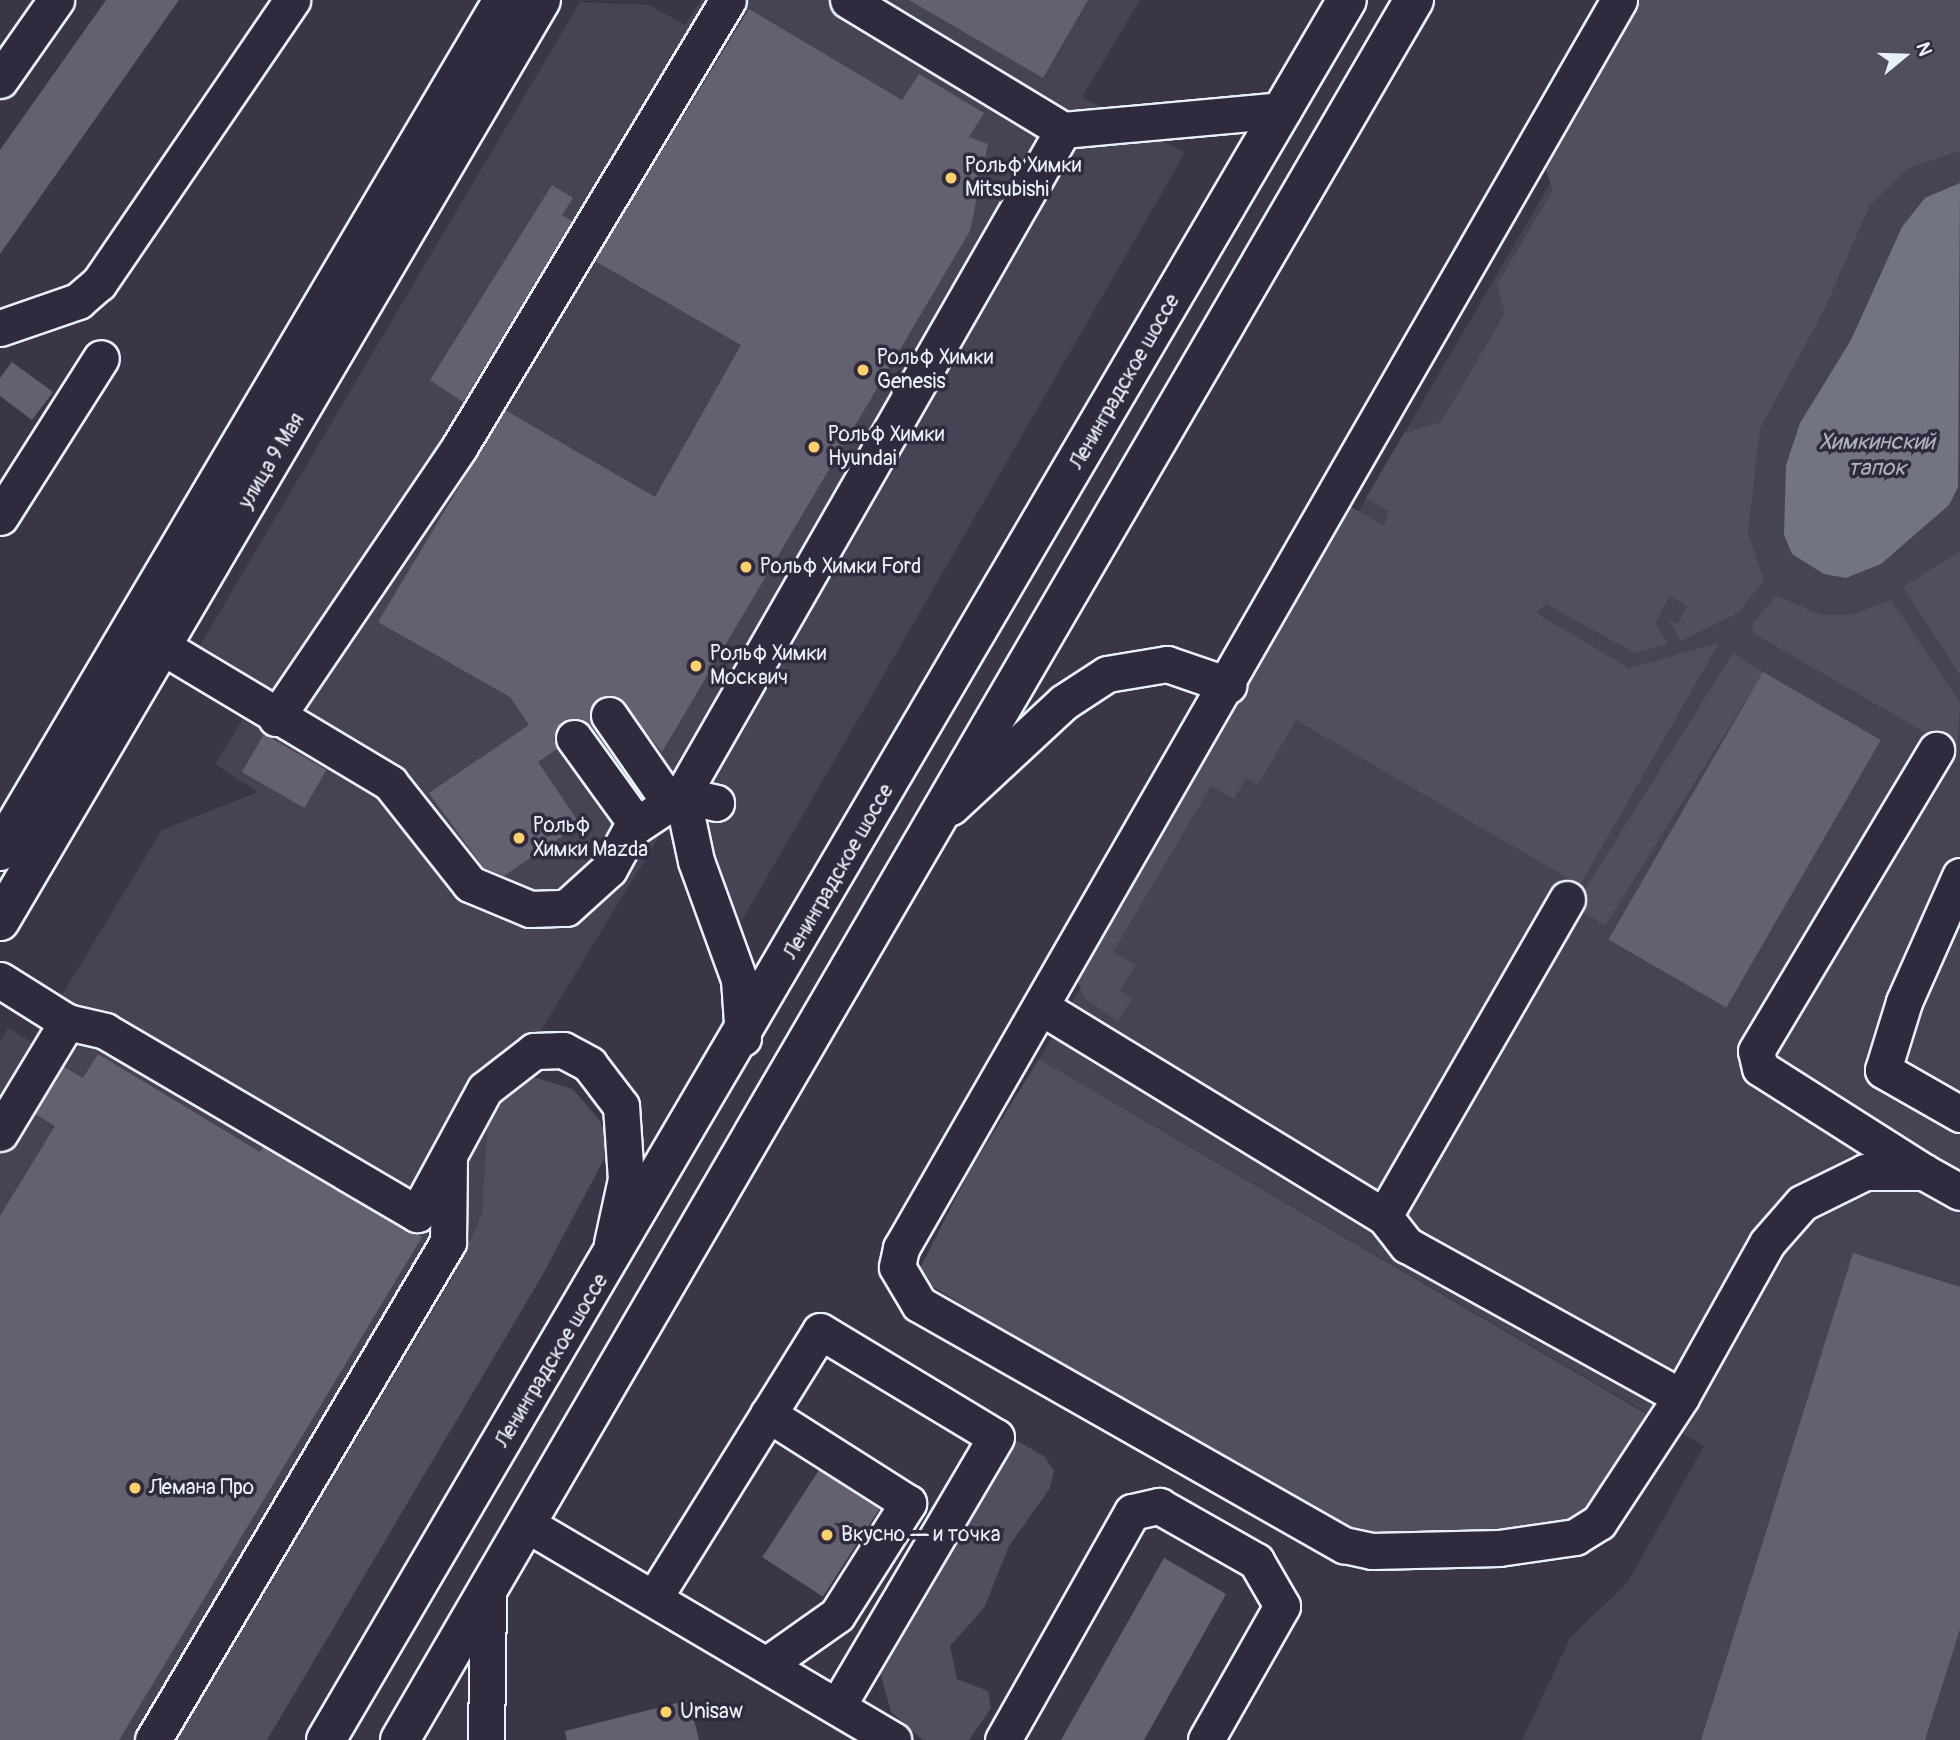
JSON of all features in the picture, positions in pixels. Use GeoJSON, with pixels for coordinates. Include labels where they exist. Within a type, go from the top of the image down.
{"type":"FeatureCollection","features":[{"type":"Feature","properties":{"kind":"main road","name":"улица 9 Мая"},"geometry":{"type":"LineString","coordinates":[[0,851],[503,0]]}},
{"type":"Feature","properties":{"kind":"main road","name":"улица 9 Мая"},"geometry":{"type":"LineString","coordinates":[[0,921],[541,0]]}},
{"type":"Feature","properties":{"kind":"main road","name":"Ленинградское шоссе"},"geometry":{"type":"LineString","coordinates":[[326,1740],[743,1038],[1347,0]]}},
{"type":"Feature","properties":{"kind":"main road"},"geometry":{"type":"LineString","coordinates":[[400,1740],[528,1525],[1414,0]]}},
{"type":"Feature","properties":{"kind":"street"},"geometry":{"type":"LineString","coordinates":[[0,80],[56,0]]}},
{"type":"Feature","properties":{"kind":"street"},"geometry":{"type":"LineString","coordinates":[[0,328],[78,301],[99,283],[292,0]]}},
{"type":"Feature","properties":{"kind":"street"},"geometry":{"type":"LineString","coordinates":[[276,718],[460,446],[728,0]]}},
{"type":"Feature","properties":{"kind":"street"},"geometry":{"type":"LineString","coordinates":[[848,0],[1063,130],[1283,110]]}},
{"type":"Feature","properties":{"kind":"street"},"geometry":{"type":"LineString","coordinates":[[1619,0],[1228,685],[901,1248],[897,1267],[904,1286],[938,1316],[1343,1545],[1372,1551],[1499,1548],[1574,1537],[1599,1522],[1681,1396],[1767,1243],[1802,1203],[1865,1172],[1924,1172]]}},
{"type":"Feature","properties":{"kind":"street"},"geometry":{"type":"LineString","coordinates":[[163,647],[276,718],[390,783],[470,884],[530,909],[566,908],[609,869],[637,825],[676,799],[1063,130]]}},
{"type":"Feature","properties":{"kind":"street"},"geometry":{"type":"LineString","coordinates":[[0,516],[101,358]]}},
{"type":"Feature","properties":{"kind":"street"},"geometry":{"type":"LineString","coordinates":[[941,816],[1064,702],[1107,674],[1167,664],[1228,685]]}},
{"type":"Feature","properties":{"kind":"street"},"geometry":{"type":"LineString","coordinates":[[609,715],[676,799],[739,979],[743,1038]]}},
{"type":"Feature","properties":{"kind":"street"},"geometry":{"type":"LineString","coordinates":[[574,738],[637,825]]}},
{"type":"Feature","properties":{"kind":"street"},"geometry":{"type":"LineString","coordinates":[[1936,750],[1756,1051],[1760,1068],[1960,1192]]}},
{"type":"Feature","properties":{"kind":"street"},"geometry":{"type":"LineString","coordinates":[[676,799],[716,803]]}},
{"type":"Feature","properties":{"kind":"street"},"geometry":{"type":"LineString","coordinates":[[1960,876],[1883,1070],[1960,1114]]}},
{"type":"Feature","properties":{"kind":"street"},"geometry":{"type":"LineString","coordinates":[[1384,1216],[1567,899]]}},
{"type":"Feature","properties":{"kind":"street"},"geometry":{"type":"LineString","coordinates":[[0,980],[67,1022],[105,1031],[149,1073],[368,1194],[417,1214],[485,1089],[534,1051],[563,1050],[589,1065],[621,1106],[626,1140],[626,1179],[605,1272]]}},
{"type":"Feature","properties":{"kind":"street"},"geometry":{"type":"LineString","coordinates":[[1041,1007],[1384,1216],[1407,1245],[1681,1396]]}},
{"type":"Feature","properties":{"kind":"street"},"geometry":{"type":"LineString","coordinates":[[0,1133],[67,1022]]}},
{"type":"Feature","properties":{"kind":"street"},"geometry":{"type":"LineString","coordinates":[[153,1740],[448,1242],[449,1153]]}},
{"type":"Feature","properties":{"kind":"street"},"geometry":{"type":"LineString","coordinates":[[654,1598],[820,1331],[996,1437],[837,1707]]}},
{"type":"Feature","properties":{"kind":"street"},"geometry":{"type":"LineString","coordinates":[[766,1665],[837,1615],[908,1503],[768,1414]]}},
{"type":"Feature","properties":{"kind":"street"},"geometry":{"type":"LineString","coordinates":[[1003,1740],[1132,1512],[1159,1506],[1255,1561],[1282,1606],[1206,1740]]}},
{"type":"Feature","properties":{"kind":"street"},"geometry":{"type":"LineString","coordinates":[[528,1525],[893,1740]]}},
{"type":"Feature","properties":{"kind":"street"},"geometry":{"type":"LineString","coordinates":[[486,1740],[482,1704],[488,1589]]}},
{"type":"Feature","properties":{"kind":"shaded area"},"geometry":{"type":"Polygon","coordinates":[[[701,0],[1140,0],[1082,97],[1185,153],[741,922],[709,935],[666,825],[493,1109],[482,1214],[453,1277],[177,1740],[0,1740],[0,1042],[8,1028],[33,1043],[162,830],[258,792],[215,764],[263,687],[199,647],[580,2],[649,5],[685,25],[701,0]]]}},
{"type":"Feature","properties":{"kind":"shaded area"},"geometry":{"type":"Polygon","coordinates":[[[1638,0],[1960,0],[1960,151],[1908,168],[1869,206],[1826,306],[1760,429],[1748,533],[1764,580],[1738,613],[1681,641],[1669,621],[1678,624],[1687,606],[1670,596],[1655,623],[1668,644],[1635,653],[1546,604],[1536,613],[1629,668],[1719,643],[1580,885],[1296,720],[1258,785],[1246,778],[1234,799],[1211,786],[1113,952],[1136,965],[1120,991],[1132,998],[1118,1021],[1084,998],[1075,974],[1346,504],[1384,526],[1389,511],[1366,498],[1404,433],[1441,422],[1505,313],[1497,285],[1553,190],[1544,165],[1638,0]]]}},
{"type":"Feature","properties":{"kind":"shaded area"},"geometry":{"type":"Polygon","coordinates":[[[1657,0],[1960,0],[1960,1740],[1522,1740],[1570,1638],[1628,1582],[1704,1446],[1039,1059],[1657,0]]]}},
{"type":"Feature","properties":{"kind":"shaded area"},"geometry":{"type":"Polygon","coordinates":[[[1960,551],[1960,675],[1903,587],[1960,551]]]}},
{"type":"Feature","properties":{"kind":"shaded area"},"geometry":{"type":"Polygon","coordinates":[[[1776,596],[1822,615],[1851,615],[1891,600],[1960,703],[1957,751],[1753,633],[1752,624],[1776,596]]]}},
{"type":"Feature","properties":{"kind":"shaded area"},"geometry":{"type":"Polygon","coordinates":[[[1733,653],[1764,672],[1605,926],[1575,907],[1733,653]]]}},
{"type":"Feature","properties":{"kind":"shaded area"},"geometry":{"type":"Polygon","coordinates":[[[1039,1059],[1664,1424],[1575,1537],[1344,1545],[916,1276],[970,1170],[1039,1059]]]}},
{"type":"Feature","properties":{"kind":"shaded area"},"geometry":{"type":"Polygon","coordinates":[[[533,1077],[573,1089],[600,1121],[606,1139],[604,1159],[542,1276],[267,1740],[177,1740],[453,1277],[482,1214],[488,1120],[502,1096],[533,1077]]]}},
{"type":"Feature","properties":{"kind":"shaded area"},"geometry":{"type":"Polygon","coordinates":[[[1010,1437],[1044,1456],[1054,1471],[1050,1488],[1009,1546],[984,1608],[950,1646],[957,1679],[988,1691],[991,1708],[969,1740],[923,1740],[891,1712],[877,1661],[1010,1437]]]}},
{"type":"Feature","properties":{"kind":"water","name":"Химкинский тапок"},"geometry":{"type":"Polygon","coordinates":[[[1960,183],[1958,487],[1949,505],[1881,564],[1846,578],[1824,574],[1792,554],[1784,535],[1786,465],[1800,423],[1851,340],[1902,227],[1925,198],[1960,183]]]}},
{"type":"Feature","properties":{"kind":"building"},"geometry":{"type":"Polygon","coordinates":[[[106,0],[179,0],[0,254],[0,150],[106,0]]]}},
{"type":"Feature","properties":{"kind":"building"},"geometry":{"type":"Polygon","coordinates":[[[909,0],[1088,0],[1043,78],[909,0]]]}},
{"type":"Feature","properties":{"kind":"building"},"geometry":{"type":"Polygon","coordinates":[[[749,9],[902,100],[919,74],[984,113],[969,137],[988,144],[970,231],[662,752],[617,697],[597,699],[591,727],[582,719],[562,722],[554,739],[557,749],[538,762],[580,824],[504,876],[483,867],[429,793],[529,725],[510,697],[378,622],[505,410],[655,497],[741,345],[595,261],[749,9]]]}},
{"type":"Feature","properties":{"kind":"building"},"geometry":{"type":"Polygon","coordinates":[[[552,185],[573,198],[562,215],[572,221],[463,402],[430,380],[552,185]]]}},
{"type":"Feature","properties":{"kind":"building"},"geometry":{"type":"Polygon","coordinates":[[[12,362],[53,392],[32,420],[0,396],[0,378],[12,362]]]}},
{"type":"Feature","properties":{"kind":"building"},"geometry":{"type":"Polygon","coordinates":[[[1763,672],[1881,740],[1726,1008],[1608,940],[1763,672]]]}},
{"type":"Feature","properties":{"kind":"building"},"geometry":{"type":"Polygon","coordinates":[[[264,734],[326,770],[304,808],[242,772],[264,734]]]}},
{"type":"Feature","properties":{"kind":"building","name":"Лемана Про"},"geometry":{"type":"Polygon","coordinates":[[[98,1054],[260,1152],[263,1147],[422,1237],[119,1740],[0,1740],[0,1216],[55,1126],[35,1114],[64,1067],[83,1078],[98,1054]]]}},
{"type":"Feature","properties":{"kind":"building"},"geometry":{"type":"Polygon","coordinates":[[[1853,1253],[1960,1287],[1960,1629],[1925,1740],[1701,1740],[1853,1253]]]}},
{"type":"Feature","properties":{"kind":"building","name":"Вкусно — и точка"},"geometry":{"type":"Polygon","coordinates":[[[819,1470],[879,1509],[823,1596],[762,1557],[819,1470]]]}},
{"type":"Feature","properties":{"kind":"building"},"geometry":{"type":"Polygon","coordinates":[[[1164,1558],[1226,1594],[1144,1740],[1061,1740],[1164,1558]]]}},
{"type":"Feature","properties":{"kind":"building","name":"Unisaw"},"geometry":{"type":"Polygon","coordinates":[[[689,1700],[699,1740],[567,1740],[565,1731],[689,1700]]]}},
{"type":"Feature","properties":{"kind":"place","name":"Рольф Химки Mitsubishi"},"geometry":{"type":"Point","coordinates":[951,178]}},
{"type":"Feature","properties":{"kind":"place","name":"Рольф Химки Genesis"},"geometry":{"type":"Point","coordinates":[863,370]}},
{"type":"Feature","properties":{"kind":"place","name":"Рольф Химки Hyundai"},"geometry":{"type":"Point","coordinates":[814,447]}},
{"type":"Feature","properties":{"kind":"place","name":"Рольф Химки Ford"},"geometry":{"type":"Point","coordinates":[746,567]}},
{"type":"Feature","properties":{"kind":"place","name":"Рольф Химки Москвич"},"geometry":{"type":"Point","coordinates":[696,666]}},
{"type":"Feature","properties":{"kind":"place","name":"Рольф Химки Mazda"},"geometry":{"type":"Point","coordinates":[519,838]}},
{"type":"Feature","properties":{"kind":"place","name":"Лемана Про"},"geometry":{"type":"Point","coordinates":[135,1488]}},
{"type":"Feature","properties":{"kind":"place","name":"Вкусно — и точка"},"geometry":{"type":"Point","coordinates":[827,1535]}},
{"type":"Feature","properties":{"kind":"place","name":"Unisaw"},"geometry":{"type":"Point","coordinates":[666,1712]}}]}
